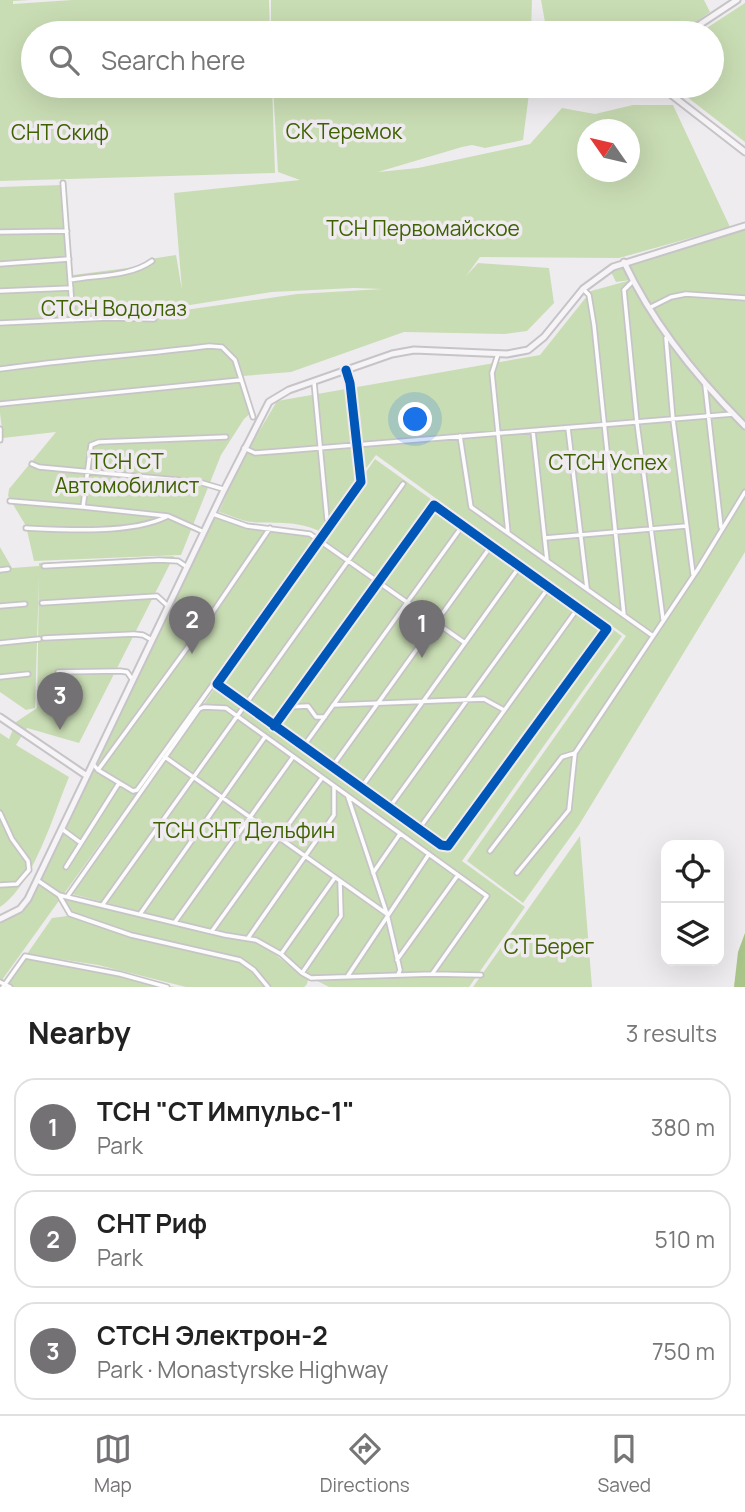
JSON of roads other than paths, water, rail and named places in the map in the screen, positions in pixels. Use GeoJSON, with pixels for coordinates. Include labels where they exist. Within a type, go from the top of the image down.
{"type":"FeatureCollection","features":[{"type":"Feature","properties":{"kind":"main road"},"geometry":{"type":"LineString","coordinates":[[705,21],[737,0]]}},
{"type":"Feature","properties":{"kind":"main road"},"geometry":{"type":"LineString","coordinates":[[675,98],[745,152]]}},
{"type":"Feature","properties":{"kind":"main road"},"geometry":{"type":"LineString","coordinates":[[0,919],[20,909],[37,880],[132,679],[269,402],[281,394],[314,381],[391,354],[414,350],[519,353],[537,344],[592,281],[624,262],[745,226]]}},
{"type":"Feature","properties":{"kind":"main road"},"geometry":{"type":"LineString","coordinates":[[624,262],[649,308],[668,335],[704,382],[745,426]]}},
{"type":"Feature","properties":{"kind":"main road"},"geometry":{"type":"LineString","coordinates":[[0,717],[87,776]]}},
{"type":"Feature","properties":{"kind":"street"},"geometry":{"type":"LineString","coordinates":[[63,183],[74,321]]}},
{"type":"Feature","properties":{"kind":"street"},"geometry":{"type":"LineString","coordinates":[[0,232],[67,231]]}},
{"type":"Feature","properties":{"kind":"street"},"geometry":{"type":"LineString","coordinates":[[0,264],[69,259]]}},
{"type":"Feature","properties":{"kind":"street"},"geometry":{"type":"LineString","coordinates":[[70,280],[143,267],[152,261]]}},
{"type":"Feature","properties":{"kind":"street"},"geometry":{"type":"LineString","coordinates":[[633,281],[624,290],[637,422],[663,621]]}},
{"type":"Feature","properties":{"kind":"street"},"geometry":{"type":"LineString","coordinates":[[0,292],[71,288]]}},
{"type":"Feature","properties":{"kind":"street"},"geometry":{"type":"LineString","coordinates":[[583,289],[589,295],[594,325],[624,615]]}},
{"type":"Feature","properties":{"kind":"street"},"geometry":{"type":"LineString","coordinates":[[649,308],[671,297],[686,294],[745,298]]}},
{"type":"Feature","properties":{"kind":"street"},"geometry":{"type":"LineString","coordinates":[[0,323],[108,318],[154,319]]}},
{"type":"Feature","properties":{"kind":"street"},"geometry":{"type":"LineString","coordinates":[[668,335],[666,338],[673,420],[693,576]]}},
{"type":"Feature","properties":{"kind":"street"},"geometry":{"type":"LineString","coordinates":[[0,369],[209,346],[222,348],[235,360],[253,417]]}},
{"type":"Feature","properties":{"kind":"street"},"geometry":{"type":"LineString","coordinates":[[498,354],[492,373],[508,533]]}},
{"type":"Feature","properties":{"kind":"street"},"geometry":{"type":"LineString","coordinates":[[274,726],[434,505],[607,629],[448,846],[442,845],[389,808],[303,747],[274,726],[246,705],[217,684],[361,482],[350,383],[346,370]]}},
{"type":"Feature","properties":{"kind":"street"},"geometry":{"type":"LineString","coordinates":[[0,404],[240,380]]}},
{"type":"Feature","properties":{"kind":"street"},"geometry":{"type":"LineString","coordinates":[[314,381],[327,519]]}},
{"type":"Feature","properties":{"kind":"street"},"geometry":{"type":"LineString","coordinates":[[704,382],[721,529]]}},
{"type":"Feature","properties":{"kind":"street"},"geometry":{"type":"LineString","coordinates":[[244,449],[256,453],[733,414]]}},
{"type":"Feature","properties":{"kind":"street"},"geometry":{"type":"LineString","coordinates":[[568,428],[587,589]]}},
{"type":"Feature","properties":{"kind":"street"},"geometry":{"type":"LineString","coordinates":[[0,429],[0,440]]}},
{"type":"Feature","properties":{"kind":"street"},"geometry":{"type":"LineString","coordinates":[[533,431],[547,560]]}},
{"type":"Feature","properties":{"kind":"street"},"geometry":{"type":"LineString","coordinates":[[460,436],[471,508],[653,636]]}},
{"type":"Feature","properties":{"kind":"street"},"geometry":{"type":"LineString","coordinates":[[83,507],[89,454],[94,443],[226,437]]}},
{"type":"Feature","properties":{"kind":"street"},"geometry":{"type":"LineString","coordinates":[[32,464],[39,467],[199,482],[224,490]]}},
{"type":"Feature","properties":{"kind":"street"},"geometry":{"type":"LineString","coordinates":[[103,904],[403,484]]}},
{"type":"Feature","properties":{"kind":"street"},"geometry":{"type":"LineString","coordinates":[[517,873],[569,810],[575,753],[693,576],[745,492]]}},
{"type":"Feature","properties":{"kind":"street"},"geometry":{"type":"LineString","coordinates":[[10,501],[168,516],[204,532]]}},
{"type":"Feature","properties":{"kind":"street"},"geometry":{"type":"LineString","coordinates":[[213,514],[234,523],[303,532],[320,540],[465,643]]}},
{"type":"Feature","properties":{"kind":"street"},"geometry":{"type":"LineString","coordinates":[[26,528],[66,530],[124,527],[148,524],[168,516]]}},
{"type":"Feature","properties":{"kind":"street"},"geometry":{"type":"LineString","coordinates":[[303,747],[463,525]]}},
{"type":"Feature","properties":{"kind":"street"},"geometry":{"type":"LineString","coordinates":[[545,538],[687,526]]}},
{"type":"Feature","properties":{"kind":"street"},"geometry":{"type":"LineString","coordinates":[[98,770],[204,625],[270,528]]}},
{"type":"Feature","properties":{"kind":"street"},"geometry":{"type":"LineString","coordinates":[[332,767],[491,546]]}},
{"type":"Feature","properties":{"kind":"street"},"geometry":{"type":"LineString","coordinates":[[93,764],[119,783],[133,791],[137,790],[309,550],[313,550]]}},
{"type":"Feature","properties":{"kind":"street"},"geometry":{"type":"LineString","coordinates":[[44,566],[166,560],[178,561],[187,567]]}},
{"type":"Feature","properties":{"kind":"street"},"geometry":{"type":"LineString","coordinates":[[361,788],[520,566]]}},
{"type":"Feature","properties":{"kind":"street"},"geometry":{"type":"LineString","coordinates":[[0,570],[8,569]]}},
{"type":"Feature","properties":{"kind":"street"},"geometry":{"type":"LineString","coordinates":[[389,808],[549,587]]}},
{"type":"Feature","properties":{"kind":"street"},"geometry":{"type":"LineString","coordinates":[[41,603],[157,597],[168,606]]}},
{"type":"Feature","properties":{"kind":"street"},"geometry":{"type":"LineString","coordinates":[[0,606],[25,604]]}},
{"type":"Feature","properties":{"kind":"street"},"geometry":{"type":"LineString","coordinates":[[419,829],[578,608]]}},
{"type":"Feature","properties":{"kind":"street"},"geometry":{"type":"LineString","coordinates":[[0,643],[134,634],[152,640]]}},
{"type":"Feature","properties":{"kind":"street"},"geometry":{"type":"LineString","coordinates":[[58,672],[120,671],[127,673],[132,679]]}},
{"type":"Feature","properties":{"kind":"street"},"geometry":{"type":"LineString","coordinates":[[0,677],[28,674]]}},
{"type":"Feature","properties":{"kind":"street"},"geometry":{"type":"LineString","coordinates":[[333,705],[487,699],[505,710]]}},
{"type":"Feature","properties":{"kind":"street"},"geometry":{"type":"LineString","coordinates":[[288,707],[308,706],[317,717],[325,717]]}},
{"type":"Feature","properties":{"kind":"street"},"geometry":{"type":"LineString","coordinates":[[67,897],[198,709],[226,708],[487,896],[432,974]]}},
{"type":"Feature","properties":{"kind":"street"},"geometry":{"type":"LineString","coordinates":[[140,914],[265,737]]}},
{"type":"Feature","properties":{"kind":"street"},"geometry":{"type":"LineString","coordinates":[[490,851],[562,758],[575,753]]}},
{"type":"Feature","properties":{"kind":"street"},"geometry":{"type":"LineString","coordinates":[[165,757],[387,914]]}},
{"type":"Feature","properties":{"kind":"street"},"geometry":{"type":"LineString","coordinates":[[176,922],[293,757]]}},
{"type":"Feature","properties":{"kind":"street"},"geometry":{"type":"LineString","coordinates":[[212,932],[322,778]]}},
{"type":"Feature","properties":{"kind":"street"},"geometry":{"type":"LineString","coordinates":[[66,867],[119,783]]}},
{"type":"Feature","properties":{"kind":"street"},"geometry":{"type":"LineString","coordinates":[[248,938],[334,815],[334,786]]}},
{"type":"Feature","properties":{"kind":"street"},"geometry":{"type":"LineString","coordinates":[[347,796],[387,914],[400,970],[398,975]]}},
{"type":"Feature","properties":{"kind":"street"},"geometry":{"type":"LineString","coordinates":[[0,813],[12,839],[28,861],[29,870],[17,884],[0,885]]}},
{"type":"Feature","properties":{"kind":"street"},"geometry":{"type":"LineString","coordinates":[[62,829],[81,843]]}},
{"type":"Feature","properties":{"kind":"street"},"geometry":{"type":"LineString","coordinates":[[373,873],[400,834]]}},
{"type":"Feature","properties":{"kind":"street"},"geometry":{"type":"LineString","coordinates":[[346,977],[429,854]]}},
{"type":"Feature","properties":{"kind":"street"},"geometry":{"type":"LineString","coordinates":[[397,960],[458,875]]}},
{"type":"Feature","properties":{"kind":"street"},"geometry":{"type":"LineString","coordinates":[[281,954],[334,878]]}},
{"type":"Feature","properties":{"kind":"street"},"geometry":{"type":"LineString","coordinates":[[37,880],[59,895],[265,944],[311,978],[481,975]]}},
{"type":"Feature","properties":{"kind":"street"},"geometry":{"type":"LineString","coordinates":[[302,973],[341,916],[340,882]]}},
{"type":"Feature","properties":{"kind":"street"},"geometry":{"type":"LineString","coordinates":[[59,895],[70,914],[131,936],[240,960],[254,970],[268,987]]}},
{"type":"Feature","properties":{"kind":"street"},"geometry":{"type":"LineString","coordinates":[[4,986],[25,956],[120,974],[167,987]]}},
{"type":"Feature","properties":{"kind":"street"},"geometry":{"type":"LineString","coordinates":[[0,982],[10,987]]}},
{"type":"Feature","properties":{"kind":"place","name":"СНТ Риф"},"geometry":{"type":"Point","coordinates":[192,654]}},
{"type":"Feature","properties":{"kind":"place","name":"ТСН \"СТ Импульс-1\""},"geometry":{"type":"Point","coordinates":[422,658]}},
{"type":"Feature","properties":{"kind":"place","name":"СТСН Электрон-2"},"geometry":{"type":"Point","coordinates":[60,730]}},
{"type":"Feature","properties":{"kind":"park label","name":"СК Теремок"},"geometry":{"type":"Point","coordinates":[344,132]}},
{"type":"Feature","properties":{"kind":"park label","name":"СНТ Скиф"},"geometry":{"type":"Point","coordinates":[60,133]}},
{"type":"Feature","properties":{"kind":"park label","name":"ТСН Первомайское"},"geometry":{"type":"Point","coordinates":[423,229]}},
{"type":"Feature","properties":{"kind":"park label","name":"СТСН Водолаз"},"geometry":{"type":"Point","coordinates":[114,309]}},
{"type":"Feature","properties":{"kind":"park label","name":"СТСН Успех"},"geometry":{"type":"Point","coordinates":[608,463]}},
{"type":"Feature","properties":{"kind":"park label","name":"ТСН СТ Автомобилист"},"geometry":{"type":"Point","coordinates":[127,474]}},
{"type":"Feature","properties":{"kind":"park label","name":"ТСН СНТ Дельфин"},"geometry":{"type":"Point","coordinates":[244,831]}},
{"type":"Feature","properties":{"kind":"park label","name":"СТ Берег"},"geometry":{"type":"Point","coordinates":[549,947]}}]}
